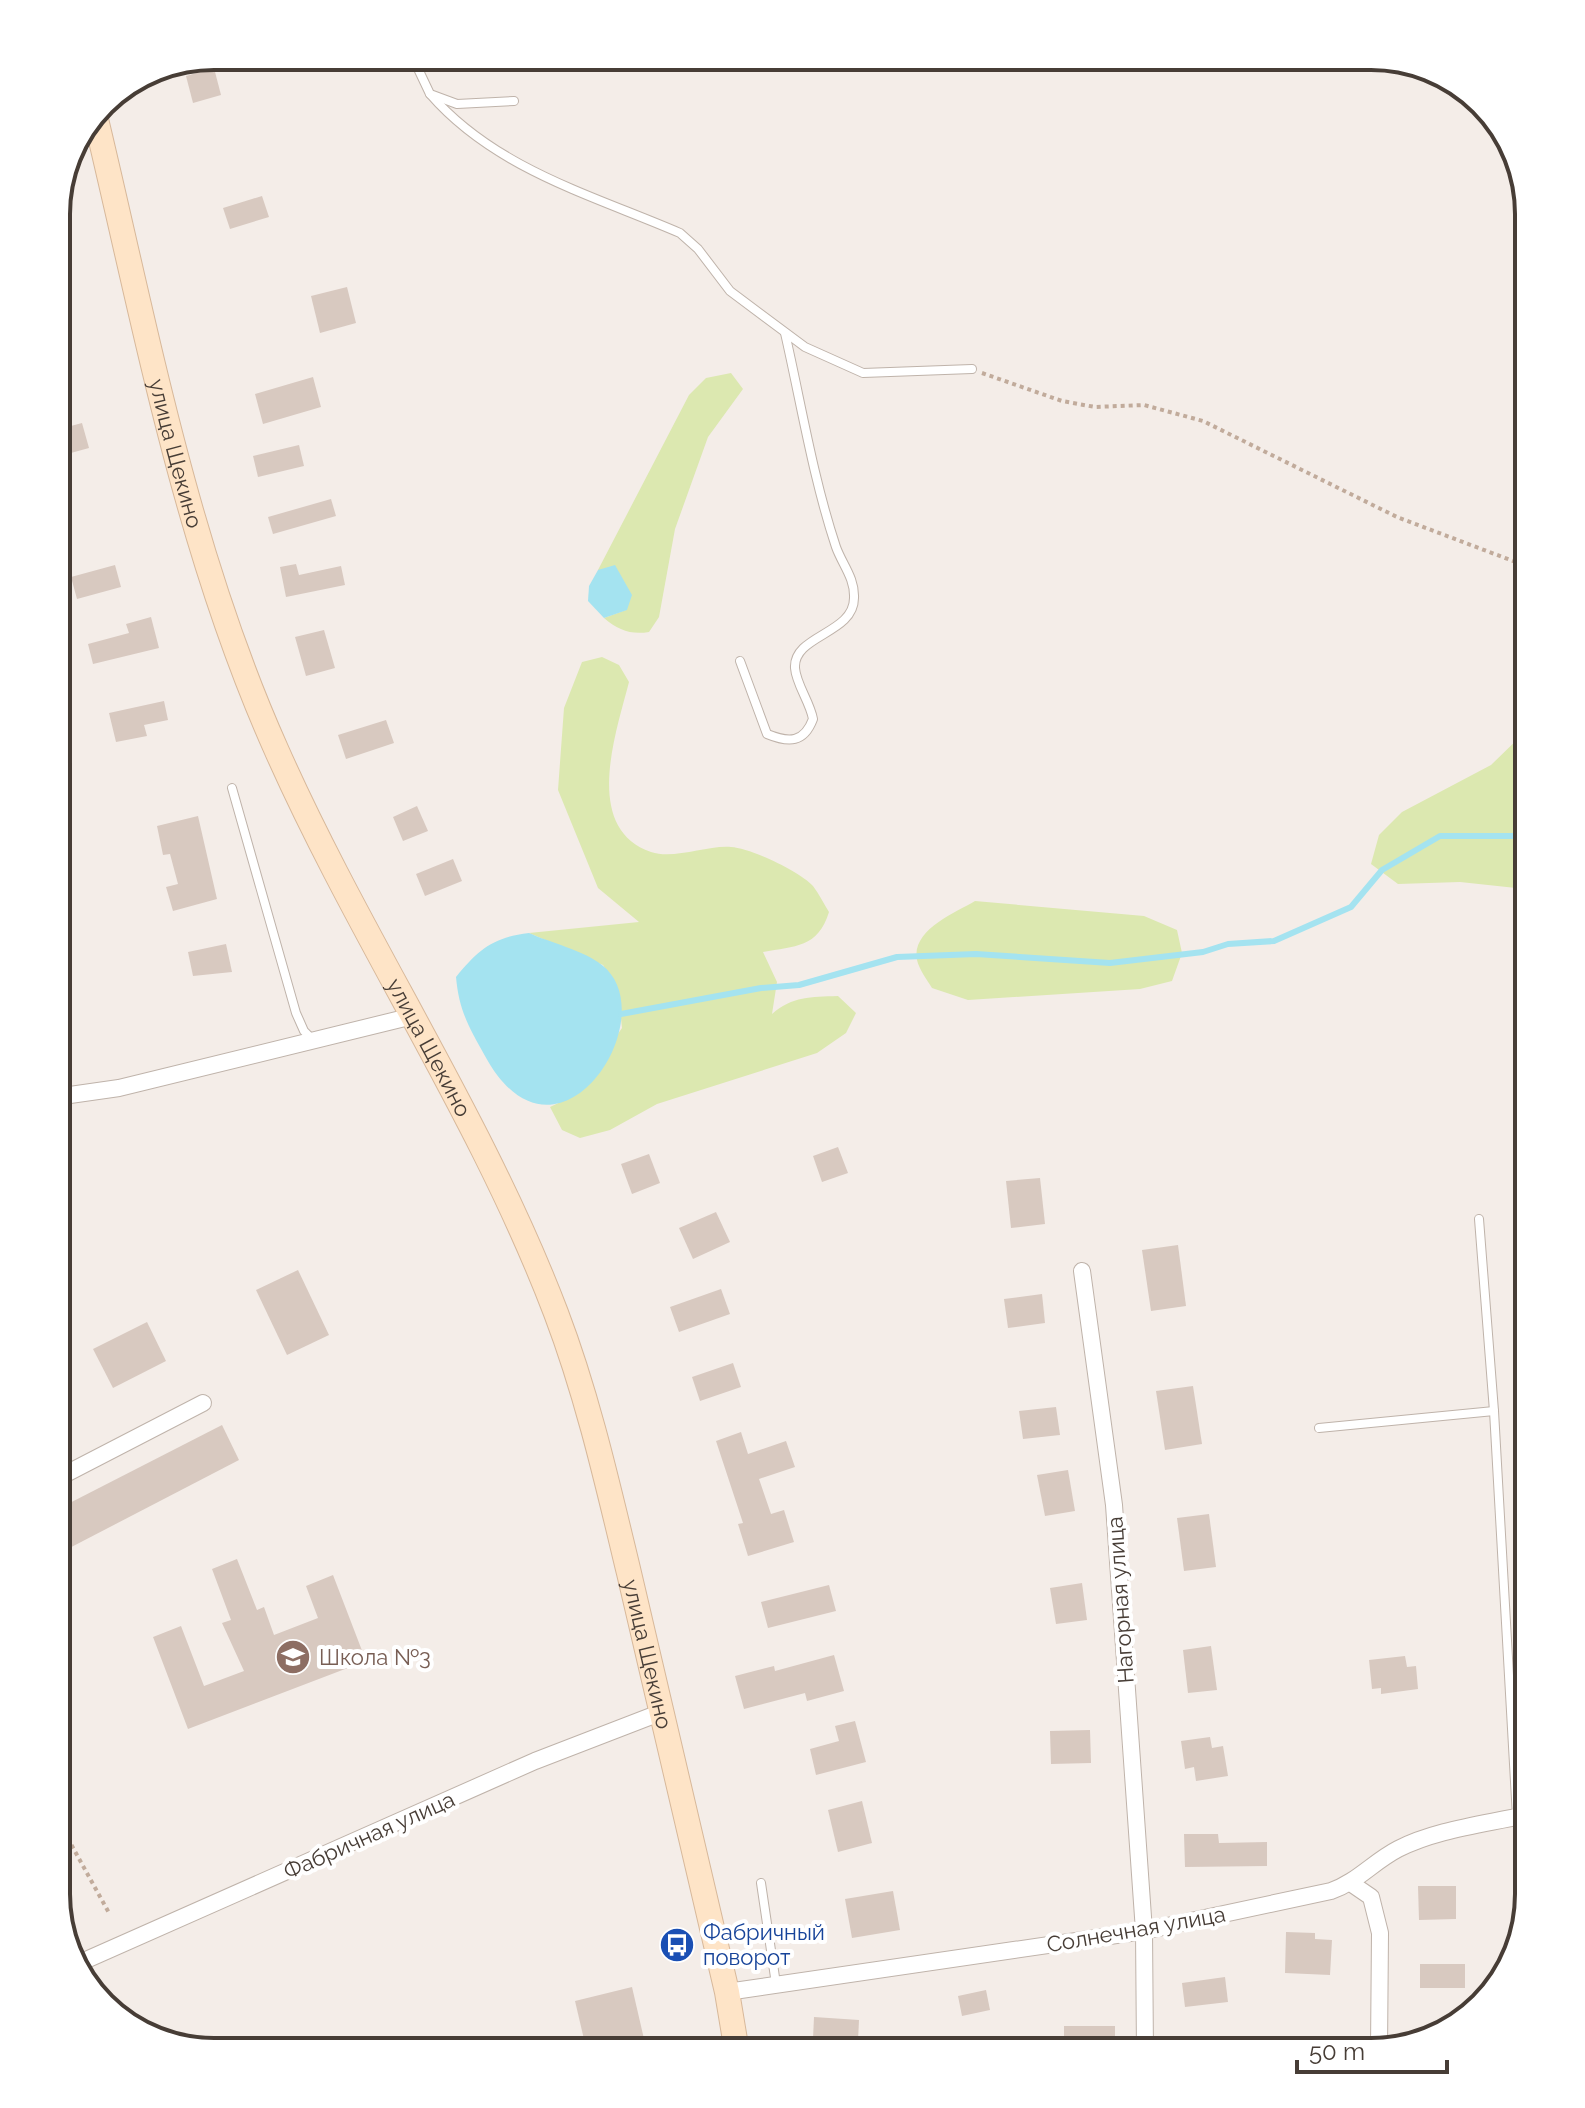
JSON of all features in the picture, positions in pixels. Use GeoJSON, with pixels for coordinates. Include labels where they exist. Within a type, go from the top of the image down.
{"type":"FeatureCollection","features":[{"type":"Feature","properties":{"kind":"main road","name":"улица Щекино"},"geometry":{"type":"LineString","coordinates":[[98,129],[169,425],[222,609],[276,751],[485,1152],[558,1318],[595,1434],[727,1992],[735,2038]]}},
{"type":"Feature","properties":{"kind":"street"},"geometry":{"type":"LineString","coordinates":[[70,1095],[119,1088],[413,1016]]}},
{"type":"Feature","properties":{"kind":"street","name":"Нагорная улица"},"geometry":{"type":"LineString","coordinates":[[1082,1271],[1114,1505],[1144,1931],[1145,2038]]}},
{"type":"Feature","properties":{"kind":"street"},"geometry":{"type":"LineString","coordinates":[[70,1472],[203,1403]]}},
{"type":"Feature","properties":{"kind":"street","name":"Фабричная улица"},"geometry":{"type":"LineString","coordinates":[[86,1960],[535,1761],[662,1712]]}},
{"type":"Feature","properties":{"kind":"street","name":"Солнечная улица"},"geometry":{"type":"LineString","coordinates":[[727,1992],[1144,1931],[1352,1884],[1376,1862],[1401,1847],[1515,1818]]}},
{"type":"Feature","properties":{"kind":"street"},"geometry":{"type":"LineString","coordinates":[[1352,1884],[1371,1897],[1380,1933],[1379,2038]]}},
{"type":"Feature","properties":{"kind":"lane"},"geometry":{"type":"LineString","coordinates":[[419,70],[430,94],[453,120],[524,169],[680,233],[698,249],[730,291],[805,347],[863,373],[972,369]]}},
{"type":"Feature","properties":{"kind":"lane"},"geometry":{"type":"LineString","coordinates":[[430,94],[457,104],[514,101]]}},
{"type":"Feature","properties":{"kind":"lane"},"geometry":{"type":"LineString","coordinates":[[740,661],[767,734],[785,741],[799,739],[808,733],[813,719],[794,669],[796,659],[805,645],[823,637],[847,617],[855,601],[853,582],[836,548],[785,332]]}},
{"type":"Feature","properties":{"kind":"lane"},"geometry":{"type":"LineString","coordinates":[[232,788],[296,1013],[304,1031],[314,1042]]}},
{"type":"Feature","properties":{"kind":"lane"},"geometry":{"type":"LineString","coordinates":[[1479,1219],[1515,1704]]}},
{"type":"Feature","properties":{"kind":"lane"},"geometry":{"type":"LineString","coordinates":[[1319,1428],[1494,1411]]}},
{"type":"Feature","properties":{"kind":"lane"},"geometry":{"type":"LineString","coordinates":[[761,1883],[776,1984]]}},
{"type":"Feature","properties":{"kind":"path"},"geometry":{"type":"LineString","coordinates":[[972,369],[1062,401],[1095,407],[1144,405],[1203,421],[1397,517],[1515,562]]}},
{"type":"Feature","properties":{"kind":"path"},"geometry":{"type":"LineString","coordinates":[[70,1842],[109,1913]]}},
{"type":"Feature","properties":{"kind":"green space"},"geometry":{"type":"Polygon","coordinates":[[[731,373],[743,389],[708,437],[675,529],[659,617],[649,632],[636,633],[620,628],[604,618],[626,610],[598,570],[689,395],[706,378],[731,373]]]}},
{"type":"Feature","properties":{"kind":"green space"},"geometry":{"type":"Polygon","coordinates":[[[602,657],[619,665],[629,682],[617,727],[609,777],[610,801],[617,822],[630,840],[651,852],[670,854],[722,847],[739,848],[774,861],[807,880],[829,912],[819,933],[812,939],[795,946],[763,952],[777,982],[772,1014],[795,1001],[838,996],[856,1013],[846,1033],[817,1053],[657,1104],[610,1130],[580,1138],[562,1130],[550,1107],[575,1095],[622,1028],[618,990],[603,965],[529,933],[639,922],[598,888],[558,790],[564,708],[582,662],[602,657]]]}},
{"type":"Feature","properties":{"kind":"green space"},"geometry":{"type":"Polygon","coordinates":[[[1515,742],[1515,888],[1460,882],[1398,884],[1371,864],[1379,835],[1402,812],[1491,765],[1515,742]]]}},
{"type":"Feature","properties":{"kind":"green space"},"geometry":{"type":"Polygon","coordinates":[[[975,901],[1144,916],[1177,930],[1182,953],[1172,981],[1140,989],[968,1000],[932,988],[918,963],[917,949],[927,931],[975,901]]]}},
{"type":"Feature","properties":{"kind":"water"},"geometry":{"type":"Polygon","coordinates":[[[615,565],[632,595],[627,610],[604,618],[588,601],[589,586],[598,570],[615,565]]]}},
{"type":"Feature","properties":{"kind":"water"},"geometry":{"type":"Polygon","coordinates":[[[529,933],[594,960],[602,965],[619,989],[621,1019],[613,1051],[595,1079],[571,1099],[543,1105],[513,1092],[485,1056],[462,1009],[456,977],[487,946],[529,933]]]}},
{"type":"Feature","properties":{"kind":"building"},"geometry":{"type":"Polygon","coordinates":[[[215,70],[221,95],[193,103],[186,76],[215,70]]]}},
{"type":"Feature","properties":{"kind":"building"},"geometry":{"type":"Polygon","coordinates":[[[262,196],[269,217],[230,229],[223,208],[262,196]]]}},
{"type":"Feature","properties":{"kind":"building"},"geometry":{"type":"Polygon","coordinates":[[[347,287],[356,323],[320,333],[311,296],[347,287]]]}},
{"type":"Feature","properties":{"kind":"building"},"geometry":{"type":"Polygon","coordinates":[[[313,377],[321,407],[263,424],[255,394],[313,377]]]}},
{"type":"Feature","properties":{"kind":"building"},"geometry":{"type":"Polygon","coordinates":[[[82,423],[89,448],[70,453],[70,426],[82,423]]]}},
{"type":"Feature","properties":{"kind":"building"},"geometry":{"type":"Polygon","coordinates":[[[299,445],[304,466],[258,477],[253,456],[299,445]]]}},
{"type":"Feature","properties":{"kind":"building"},"geometry":{"type":"Polygon","coordinates":[[[331,499],[336,516],[273,534],[268,517],[331,499]]]}},
{"type":"Feature","properties":{"kind":"building"},"geometry":{"type":"Polygon","coordinates":[[[296,564],[299,575],[341,566],[345,585],[286,597],[280,567],[296,564]]]}},
{"type":"Feature","properties":{"kind":"building"},"geometry":{"type":"Polygon","coordinates":[[[115,565],[121,587],[77,599],[71,577],[115,565]]]}},
{"type":"Feature","properties":{"kind":"building"},"geometry":{"type":"Polygon","coordinates":[[[151,617],[159,648],[93,664],[88,644],[129,633],[126,624],[151,617]]]}},
{"type":"Feature","properties":{"kind":"building"},"geometry":{"type":"Polygon","coordinates":[[[324,630],[335,668],[306,676],[295,637],[324,630]]]}},
{"type":"Feature","properties":{"kind":"building"},"geometry":{"type":"Polygon","coordinates":[[[164,701],[168,720],[144,725],[147,736],[116,742],[109,713],[164,701]]]}},
{"type":"Feature","properties":{"kind":"building"},"geometry":{"type":"Polygon","coordinates":[[[386,720],[394,743],[346,759],[338,735],[386,720]]]}},
{"type":"Feature","properties":{"kind":"building"},"geometry":{"type":"Polygon","coordinates":[[[417,806],[428,831],[403,841],[393,817],[417,806]]]}},
{"type":"Feature","properties":{"kind":"building"},"geometry":{"type":"Polygon","coordinates":[[[198,816],[217,899],[173,911],[166,887],[178,884],[170,854],[163,855],[157,826],[198,816]]]}},
{"type":"Feature","properties":{"kind":"building"},"geometry":{"type":"Polygon","coordinates":[[[453,859],[462,881],[425,896],[416,874],[453,859]]]}},
{"type":"Feature","properties":{"kind":"building"},"geometry":{"type":"Polygon","coordinates":[[[226,944],[232,972],[193,976],[188,952],[226,944]]]}},
{"type":"Feature","properties":{"kind":"building"},"geometry":{"type":"Polygon","coordinates":[[[838,1147],[848,1173],[822,1182],[813,1156],[838,1147]]]}},
{"type":"Feature","properties":{"kind":"building"},"geometry":{"type":"Polygon","coordinates":[[[649,1154],[660,1183],[632,1194],[621,1164],[649,1154]]]}},
{"type":"Feature","properties":{"kind":"building"},"geometry":{"type":"Polygon","coordinates":[[[1040,1178],[1045,1224],[1011,1228],[1006,1181],[1040,1178]]]}},
{"type":"Feature","properties":{"kind":"building"},"geometry":{"type":"Polygon","coordinates":[[[716,1212],[730,1242],[693,1259],[679,1228],[716,1212]]]}},
{"type":"Feature","properties":{"kind":"building"},"geometry":{"type":"Polygon","coordinates":[[[1178,1245],[1186,1306],[1151,1311],[1142,1250],[1178,1245]]]}},
{"type":"Feature","properties":{"kind":"building"},"geometry":{"type":"Polygon","coordinates":[[[298,1270],[329,1335],[287,1355],[256,1290],[298,1270]]]}},
{"type":"Feature","properties":{"kind":"building"},"geometry":{"type":"Polygon","coordinates":[[[721,1289],[730,1314],[679,1332],[670,1307],[721,1289]]]}},
{"type":"Feature","properties":{"kind":"building"},"geometry":{"type":"Polygon","coordinates":[[[1042,1294],[1045,1323],[1008,1328],[1004,1299],[1042,1294]]]}},
{"type":"Feature","properties":{"kind":"building"},"geometry":{"type":"Polygon","coordinates":[[[147,1322],[166,1361],[113,1388],[93,1349],[147,1322]]]}},
{"type":"Feature","properties":{"kind":"building"},"geometry":{"type":"Polygon","coordinates":[[[733,1363],[741,1387],[700,1401],[692,1377],[733,1363]]]}},
{"type":"Feature","properties":{"kind":"building"},"geometry":{"type":"Polygon","coordinates":[[[1193,1386],[1202,1444],[1165,1450],[1156,1391],[1193,1386]]]}},
{"type":"Feature","properties":{"kind":"building"},"geometry":{"type":"Polygon","coordinates":[[[1056,1407],[1060,1435],[1023,1439],[1019,1411],[1056,1407]]]}},
{"type":"Feature","properties":{"kind":"building"},"geometry":{"type":"Polygon","coordinates":[[[222,1425],[239,1460],[70,1548],[70,1503],[222,1425]]]}},
{"type":"Feature","properties":{"kind":"building"},"geometry":{"type":"Polygon","coordinates":[[[741,1432],[748,1454],[786,1441],[795,1467],[759,1479],[771,1514],[784,1510],[794,1542],[748,1556],[738,1524],[743,1523],[716,1441],[741,1432]]]}},
{"type":"Feature","properties":{"kind":"building"},"geometry":{"type":"Polygon","coordinates":[[[1068,1470],[1075,1511],[1045,1516],[1037,1475],[1068,1470]]]}},
{"type":"Feature","properties":{"kind":"building"},"geometry":{"type":"Polygon","coordinates":[[[1209,1514],[1216,1567],[1184,1571],[1177,1518],[1209,1514]]]}},
{"type":"Feature","properties":{"kind":"building"},"geometry":{"type":"Polygon","coordinates":[[[237,1559],[257,1610],[264,1607],[274,1635],[318,1618],[306,1586],[333,1575],[366,1661],[188,1729],[153,1637],[181,1626],[204,1686],[244,1671],[222,1623],[231,1620],[212,1569],[237,1559]]]}},
{"type":"Feature","properties":{"kind":"building"},"geometry":{"type":"Polygon","coordinates":[[[1082,1583],[1087,1620],[1056,1624],[1050,1588],[1082,1583]]]}},
{"type":"Feature","properties":{"kind":"building"},"geometry":{"type":"Polygon","coordinates":[[[829,1585],[836,1611],[768,1628],[761,1602],[829,1585]]]}},
{"type":"Feature","properties":{"kind":"building"},"geometry":{"type":"Polygon","coordinates":[[[1211,1646],[1217,1690],[1188,1693],[1183,1650],[1211,1646]]]}},
{"type":"Feature","properties":{"kind":"building"},"geometry":{"type":"Polygon","coordinates":[[[834,1655],[844,1691],[807,1701],[805,1693],[744,1709],[735,1676],[774,1666],[775,1671],[834,1655]]]}},
{"type":"Feature","properties":{"kind":"building"},"geometry":{"type":"Polygon","coordinates":[[[1405,1656],[1407,1667],[1416,1666],[1418,1689],[1381,1694],[1381,1688],[1372,1689],[1369,1660],[1405,1656]]]}},
{"type":"Feature","properties":{"kind":"building"},"geometry":{"type":"Polygon","coordinates":[[[855,1721],[866,1762],[816,1775],[810,1749],[839,1741],[835,1726],[855,1721]]]}},
{"type":"Feature","properties":{"kind":"building"},"geometry":{"type":"Polygon","coordinates":[[[1090,1730],[1091,1763],[1051,1764],[1050,1731],[1090,1730]]]}},
{"type":"Feature","properties":{"kind":"building"},"geometry":{"type":"Polygon","coordinates":[[[1210,1737],[1212,1748],[1223,1746],[1228,1776],[1196,1781],[1194,1767],[1185,1769],[1181,1741],[1210,1737]]]}},
{"type":"Feature","properties":{"kind":"building"},"geometry":{"type":"Polygon","coordinates":[[[862,1801],[872,1843],[838,1852],[828,1810],[862,1801]]]}},
{"type":"Feature","properties":{"kind":"building"},"geometry":{"type":"Polygon","coordinates":[[[1184,1834],[1218,1834],[1219,1843],[1267,1842],[1267,1866],[1185,1867],[1184,1834]]]}},
{"type":"Feature","properties":{"kind":"building"},"geometry":{"type":"Polygon","coordinates":[[[1418,1886],[1456,1886],[1456,1919],[1419,1920],[1418,1886]]]}},
{"type":"Feature","properties":{"kind":"building"},"geometry":{"type":"Polygon","coordinates":[[[893,1891],[900,1930],[852,1938],[845,1899],[893,1891]]]}},
{"type":"Feature","properties":{"kind":"building"},"geometry":{"type":"Polygon","coordinates":[[[1286,1932],[1315,1933],[1315,1939],[1332,1940],[1330,1975],[1285,1973],[1286,1932]]]}},
{"type":"Feature","properties":{"kind":"building"},"geometry":{"type":"Polygon","coordinates":[[[1420,1964],[1465,1964],[1465,1988],[1420,1988],[1420,1964]]]}},
{"type":"Feature","properties":{"kind":"building"},"geometry":{"type":"Polygon","coordinates":[[[1225,1977],[1228,2002],[1185,2007],[1182,1983],[1225,1977]]]}},
{"type":"Feature","properties":{"kind":"building"},"geometry":{"type":"Polygon","coordinates":[[[632,1987],[644,2038],[584,2038],[575,2001],[632,1987]]]}},
{"type":"Feature","properties":{"kind":"building"},"geometry":{"type":"Polygon","coordinates":[[[986,1990],[990,2010],[962,2016],[958,1996],[986,1990]]]}},
{"type":"Feature","properties":{"kind":"building"},"geometry":{"type":"Polygon","coordinates":[[[814,2017],[859,2020],[858,2038],[813,2038],[814,2017]]]}},
{"type":"Feature","properties":{"kind":"building"},"geometry":{"type":"Polygon","coordinates":[[[1064,2026],[1115,2026],[1115,2038],[1064,2038],[1064,2026]]]}},
{"type":"Feature","properties":{"kind":"waterway"},"geometry":{"type":"LineString","coordinates":[[621,1014],[761,988],[799,985],[897,957],[976,954],[1110,963],[1203,952],[1228,944],[1274,941],[1351,907],[1382,870],[1440,836],[1515,836]]}},
{"type":"Feature","properties":{"kind":"place","name":"Школа №3"},"geometry":{"type":"Point","coordinates":[293,1657]}},
{"type":"Feature","properties":{"kind":"place","name":"Фабричный поворот"},"geometry":{"type":"Point","coordinates":[677,1945]}}]}
